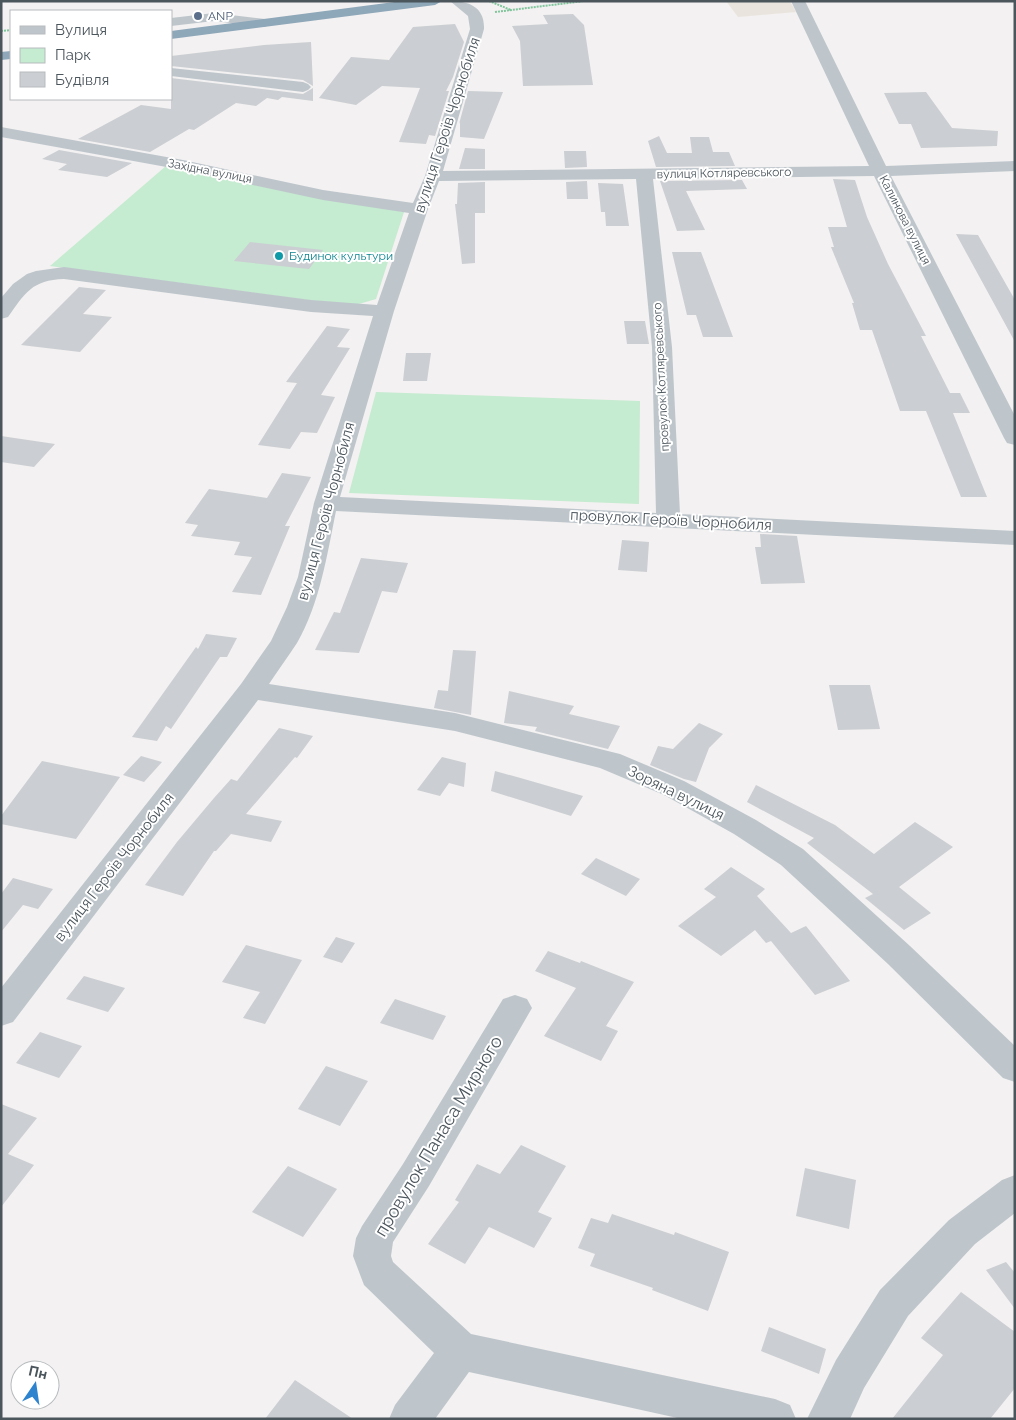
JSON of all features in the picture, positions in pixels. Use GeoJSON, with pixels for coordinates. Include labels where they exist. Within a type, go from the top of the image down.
{"type":"FeatureCollection","features":[{"type":"Feature","properties":{"kind":"highway"},"geometry":{"type":"LineString","coordinates":[[172,35],[435,1]]}},
{"type":"Feature","properties":{"kind":"street","name":"вулиця Героїв Чорнобиля"},"geometry":{"type":"LineString","coordinates":[[1,1013],[251,690],[284,642],[300,607],[310,577],[326,503],[384,311],[419,209],[433,176],[480,23],[476,15],[457,1]]}},
{"type":"Feature","properties":{"kind":"street","name":"Калинова вулиця"},"geometry":{"type":"LineString","coordinates":[[798,1],[880,171],[1015,438]]}},
{"type":"Feature","properties":{"kind":"street"},"geometry":{"type":"LineString","coordinates":[[172,22],[214,17],[265,23]]}},
{"type":"Feature","properties":{"kind":"street"},"geometry":{"type":"LineString","coordinates":[[172,72],[303,87]]}},
{"type":"Feature","properties":{"kind":"street","name":"Західна вулиця"},"geometry":{"type":"LineString","coordinates":[[1,132],[183,165],[323,195],[419,209]]}},
{"type":"Feature","properties":{"kind":"street","name":"вулиця Котляревського"},"geometry":{"type":"LineString","coordinates":[[433,176],[880,171],[1015,166]]}},
{"type":"Feature","properties":{"kind":"street","name":"провулок Котляревського"},"geometry":{"type":"LineString","coordinates":[[644,174],[662,347],[668,520]]}},
{"type":"Feature","properties":{"kind":"street"},"geometry":{"type":"LineString","coordinates":[[1,314],[11,297],[24,284],[41,275],[50,273],[64,273],[326,308],[384,311]]}},
{"type":"Feature","properties":{"kind":"street","name":"провулок Героїв Чорнобиля"},"geometry":{"type":"LineString","coordinates":[[326,503],[1015,538]]}},
{"type":"Feature","properties":{"kind":"street","name":"Зоряна вулиця"},"geometry":{"type":"LineString","coordinates":[[251,690],[455,722],[610,762],[674,788],[745,827],[792,857],[899,955],[1015,1068]]}},
{"type":"Feature","properties":{"kind":"street","name":"провулок Панаса Мирного"},"geometry":{"type":"LineString","coordinates":[[460,1351],[378,1273],[372,1256],[372,1247],[375,1238],[416,1175],[515,1008]]}},
{"type":"Feature","properties":{"kind":"street"},"geometry":{"type":"LineString","coordinates":[[828,1419],[850,1374],[894,1303],[962,1232],[1015,1191]]}},
{"type":"Feature","properties":{"kind":"street"},"geometry":{"type":"LineString","coordinates":[[410,1419],[460,1351],[775,1419]]}},
{"type":"Feature","properties":{"kind":"path"},"geometry":{"type":"LineString","coordinates":[[488,1],[513,10]]}},
{"type":"Feature","properties":{"kind":"shaded area"},"geometry":{"type":"Polygon","coordinates":[[[726,1],[790,1],[796,12],[738,17],[726,1]]]}},
{"type":"Feature","properties":{"kind":"green space"},"geometry":{"type":"Polygon","coordinates":[[[166,166],[404,212],[376,299],[352,306],[50,266],[166,166]]]}},
{"type":"Feature","properties":{"kind":"green space"},"geometry":{"type":"Polygon","coordinates":[[[376,392],[640,401],[639,504],[349,493],[376,392]]]}},
{"type":"Feature","properties":{"kind":"building"},"geometry":{"type":"Polygon","coordinates":[[[573,14],[584,25],[593,85],[523,86],[520,41],[512,26],[548,24],[543,15],[573,14]]]}},
{"type":"Feature","properties":{"kind":"building"},"geometry":{"type":"Polygon","coordinates":[[[455,24],[464,42],[453,77],[446,91],[449,91],[435,136],[429,135],[426,144],[399,142],[420,88],[382,86],[356,105],[319,98],[351,57],[389,60],[413,27],[455,24]]]}},
{"type":"Feature","properties":{"kind":"building"},"geometry":{"type":"Polygon","coordinates":[[[311,42],[313,86],[303,80],[172,66],[172,56],[264,45],[311,42]]]}},
{"type":"Feature","properties":{"kind":"building"},"geometry":{"type":"Polygon","coordinates":[[[172,78],[303,94],[313,88],[313,101],[282,97],[278,100],[267,98],[256,106],[236,103],[194,130],[189,129],[150,152],[78,139],[141,105],[171,109],[172,78]]]}},
{"type":"Feature","properties":{"kind":"building"},"geometry":{"type":"Polygon","coordinates":[[[468,91],[503,92],[484,139],[460,137],[460,122],[459,124],[468,91]]]}},
{"type":"Feature","properties":{"kind":"building"},"geometry":{"type":"Polygon","coordinates":[[[926,92],[952,128],[998,131],[997,146],[921,148],[911,124],[899,124],[884,93],[926,92]]]}},
{"type":"Feature","properties":{"kind":"building"},"geometry":{"type":"Polygon","coordinates":[[[659,136],[667,153],[692,153],[690,137],[709,137],[713,152],[729,152],[735,166],[656,167],[648,141],[659,136]]]}},
{"type":"Feature","properties":{"kind":"building"},"geometry":{"type":"Polygon","coordinates":[[[465,148],[485,149],[485,169],[459,169],[465,148]]]}},
{"type":"Feature","properties":{"kind":"building"},"geometry":{"type":"Polygon","coordinates":[[[59,150],[132,163],[107,177],[58,170],[67,164],[42,159],[59,150]]]}},
{"type":"Feature","properties":{"kind":"building"},"geometry":{"type":"Polygon","coordinates":[[[564,151],[586,151],[587,167],[565,168],[564,151]]]}},
{"type":"Feature","properties":{"kind":"building"},"geometry":{"type":"Polygon","coordinates":[[[833,179],[855,180],[867,217],[888,264],[926,336],[921,336],[950,393],[960,393],[970,413],[953,413],[987,497],[961,497],[926,411],[900,411],[872,330],[860,330],[852,303],[854,303],[831,247],[834,247],[828,227],[847,227],[833,179]]]}},
{"type":"Feature","properties":{"kind":"building"},"geometry":{"type":"Polygon","coordinates":[[[742,180],[747,189],[686,191],[705,230],[677,231],[660,181],[742,180]]]}},
{"type":"Feature","properties":{"kind":"building"},"geometry":{"type":"Polygon","coordinates":[[[587,181],[588,199],[567,199],[566,182],[587,181]]]}},
{"type":"Feature","properties":{"kind":"building"},"geometry":{"type":"Polygon","coordinates":[[[485,182],[485,213],[475,213],[475,263],[462,264],[455,204],[457,204],[458,183],[485,182]]]}},
{"type":"Feature","properties":{"kind":"building"},"geometry":{"type":"Polygon","coordinates":[[[598,183],[623,184],[629,226],[606,226],[605,212],[601,212],[598,183]]]}},
{"type":"Feature","properties":{"kind":"building"},"geometry":{"type":"Polygon","coordinates":[[[956,234],[978,235],[1015,300],[1015,342],[956,234]]]}},
{"type":"Feature","properties":{"kind":"building","name":"Будинок культури"},"geometry":{"type":"Polygon","coordinates":[[[250,242],[323,250],[309,269],[234,261],[250,242]]]}},
{"type":"Feature","properties":{"kind":"building"},"geometry":{"type":"Polygon","coordinates":[[[672,252],[701,252],[733,337],[703,337],[696,315],[687,315],[672,252]]]}},
{"type":"Feature","properties":{"kind":"building"},"geometry":{"type":"Polygon","coordinates":[[[79,287],[106,290],[83,314],[112,317],[80,352],[21,345],[79,287]]]}},
{"type":"Feature","properties":{"kind":"building"},"geometry":{"type":"Polygon","coordinates":[[[624,321],[645,321],[649,344],[627,344],[624,321]]]}},
{"type":"Feature","properties":{"kind":"building"},"geometry":{"type":"Polygon","coordinates":[[[327,326],[350,329],[337,347],[350,348],[321,395],[335,397],[317,433],[301,432],[290,449],[258,445],[297,383],[286,382],[327,326]]]}},
{"type":"Feature","properties":{"kind":"building"},"geometry":{"type":"Polygon","coordinates":[[[406,353],[431,353],[427,381],[403,381],[406,353]]]}},
{"type":"Feature","properties":{"kind":"building"},"geometry":{"type":"Polygon","coordinates":[[[1,436],[55,444],[34,467],[1,462],[1,436]]]}},
{"type":"Feature","properties":{"kind":"building"},"geometry":{"type":"Polygon","coordinates":[[[282,473],[311,477],[285,526],[290,526],[261,595],[232,592],[252,557],[234,555],[240,542],[191,536],[198,525],[185,523],[209,489],[267,498],[282,473]]]}},
{"type":"Feature","properties":{"kind":"building"},"geometry":{"type":"Polygon","coordinates":[[[760,534],[797,536],[805,583],[761,584],[755,547],[761,547],[760,534]]]}},
{"type":"Feature","properties":{"kind":"building"},"geometry":{"type":"Polygon","coordinates":[[[622,540],[649,542],[647,572],[618,570],[622,540]]]}},
{"type":"Feature","properties":{"kind":"building"},"geometry":{"type":"Polygon","coordinates":[[[361,558],[408,563],[397,593],[382,591],[359,653],[315,650],[334,612],[340,613],[361,558]]]}},
{"type":"Feature","properties":{"kind":"building"},"geometry":{"type":"Polygon","coordinates":[[[206,634],[237,638],[227,657],[220,657],[171,729],[166,726],[157,741],[132,737],[196,647],[198,649],[206,634]]]}},
{"type":"Feature","properties":{"kind":"building"},"geometry":{"type":"Polygon","coordinates":[[[453,650],[476,651],[471,715],[434,708],[438,690],[448,691],[453,650]]]}},
{"type":"Feature","properties":{"kind":"building"},"geometry":{"type":"Polygon","coordinates":[[[829,685],[870,685],[880,729],[838,730],[829,685]]]}},
{"type":"Feature","properties":{"kind":"building"},"geometry":{"type":"Polygon","coordinates":[[[509,691],[574,706],[569,714],[620,726],[608,749],[535,731],[537,727],[504,723],[509,691]]]}},
{"type":"Feature","properties":{"kind":"building"},"geometry":{"type":"Polygon","coordinates":[[[699,723],[723,734],[709,748],[696,782],[650,765],[658,746],[673,749],[699,723]]]}},
{"type":"Feature","properties":{"kind":"building"},"geometry":{"type":"Polygon","coordinates":[[[279,728],[313,736],[297,758],[295,757],[246,814],[282,821],[271,842],[231,834],[214,851],[183,896],[145,885],[177,842],[214,798],[231,779],[237,781],[279,728]]]}},
{"type":"Feature","properties":{"kind":"building"},"geometry":{"type":"Polygon","coordinates":[[[141,756],[162,762],[144,782],[123,775],[141,756]]]}},
{"type":"Feature","properties":{"kind":"building"},"geometry":{"type":"Polygon","coordinates":[[[442,757],[466,763],[464,787],[449,783],[440,796],[417,790],[442,757]]]}},
{"type":"Feature","properties":{"kind":"building"},"geometry":{"type":"Polygon","coordinates":[[[42,761],[120,777],[76,839],[1,824],[1,816],[42,761]]]}},
{"type":"Feature","properties":{"kind":"building"},"geometry":{"type":"Polygon","coordinates":[[[495,771],[583,796],[571,816],[491,791],[495,771]]]}},
{"type":"Feature","properties":{"kind":"building"},"geometry":{"type":"Polygon","coordinates":[[[756,785],[835,825],[874,854],[915,822],[953,847],[899,887],[931,913],[904,930],[865,898],[873,894],[807,843],[814,838],[747,802],[756,785]]]}},
{"type":"Feature","properties":{"kind":"building"},"geometry":{"type":"Polygon","coordinates":[[[596,858],[640,879],[626,896],[581,874],[596,858]]]}},
{"type":"Feature","properties":{"kind":"building"},"geometry":{"type":"Polygon","coordinates":[[[731,867],[765,889],[757,896],[791,933],[806,926],[850,981],[815,995],[771,941],[766,943],[755,930],[721,956],[678,926],[716,897],[704,889],[731,867]]]}},
{"type":"Feature","properties":{"kind":"building"},"geometry":{"type":"Polygon","coordinates":[[[13,878],[53,889],[38,909],[23,905],[1,932],[1,894],[13,878]]]}},
{"type":"Feature","properties":{"kind":"building"},"geometry":{"type":"Polygon","coordinates":[[[336,937],[355,943],[342,963],[323,957],[336,937]]]}},
{"type":"Feature","properties":{"kind":"building"},"geometry":{"type":"Polygon","coordinates":[[[246,945],[302,960],[265,1024],[243,1018],[260,992],[222,982],[246,945]]]}},
{"type":"Feature","properties":{"kind":"building"},"geometry":{"type":"Polygon","coordinates":[[[548,951],[580,963],[581,961],[634,982],[606,1026],[618,1031],[601,1061],[544,1036],[576,988],[535,971],[548,951]]]}},
{"type":"Feature","properties":{"kind":"building"},"geometry":{"type":"Polygon","coordinates":[[[84,976],[125,988],[108,1012],[66,999],[84,976]]]}},
{"type":"Feature","properties":{"kind":"building"},"geometry":{"type":"Polygon","coordinates":[[[395,999],[446,1016],[433,1040],[380,1023],[395,999]]]}},
{"type":"Feature","properties":{"kind":"building"},"geometry":{"type":"Polygon","coordinates":[[[40,1032],[82,1046],[59,1078],[16,1063],[40,1032]]]}},
{"type":"Feature","properties":{"kind":"building"},"geometry":{"type":"Polygon","coordinates":[[[326,1066],[368,1081],[340,1126],[298,1109],[326,1066]]]}},
{"type":"Feature","properties":{"kind":"building"},"geometry":{"type":"Polygon","coordinates":[[[1,1104],[37,1118],[8,1154],[34,1165],[1,1207],[1,1104]]]}},
{"type":"Feature","properties":{"kind":"building"},"geometry":{"type":"Polygon","coordinates":[[[521,1145],[566,1166],[538,1212],[552,1218],[534,1248],[489,1227],[465,1264],[428,1244],[459,1202],[455,1200],[477,1164],[500,1174],[521,1145]]]}},
{"type":"Feature","properties":{"kind":"building"},"geometry":{"type":"Polygon","coordinates":[[[288,1166],[337,1189],[303,1237],[252,1212],[288,1166]]]}},
{"type":"Feature","properties":{"kind":"building"},"geometry":{"type":"Polygon","coordinates":[[[805,1168],[856,1180],[849,1229],[796,1216],[805,1168]]]}},
{"type":"Feature","properties":{"kind":"building"},"geometry":{"type":"Polygon","coordinates":[[[612,1214],[674,1235],[675,1232],[729,1252],[708,1311],[652,1290],[653,1288],[590,1266],[595,1254],[578,1248],[591,1218],[608,1223],[612,1214]]]}},
{"type":"Feature","properties":{"kind":"building"},"geometry":{"type":"Polygon","coordinates":[[[1006,1262],[1015,1273],[1015,1309],[986,1270],[1006,1262]]]}},
{"type":"Feature","properties":{"kind":"building"},"geometry":{"type":"Polygon","coordinates":[[[961,1292],[1015,1332],[1015,1388],[990,1419],[892,1419],[943,1355],[921,1338],[961,1292]]]}},
{"type":"Feature","properties":{"kind":"building"},"geometry":{"type":"Polygon","coordinates":[[[769,1327],[826,1349],[819,1374],[761,1351],[769,1327]]]}},
{"type":"Feature","properties":{"kind":"building"},"geometry":{"type":"Polygon","coordinates":[[[295,1380],[353,1419],[265,1419],[295,1380]]]}},
{"type":"Feature","properties":{"kind":"place","name":"ANP"},"geometry":{"type":"Point","coordinates":[198,16]}},
{"type":"Feature","properties":{"kind":"place","name":"Будинок культури"},"geometry":{"type":"Point","coordinates":[279,256]}}]}
